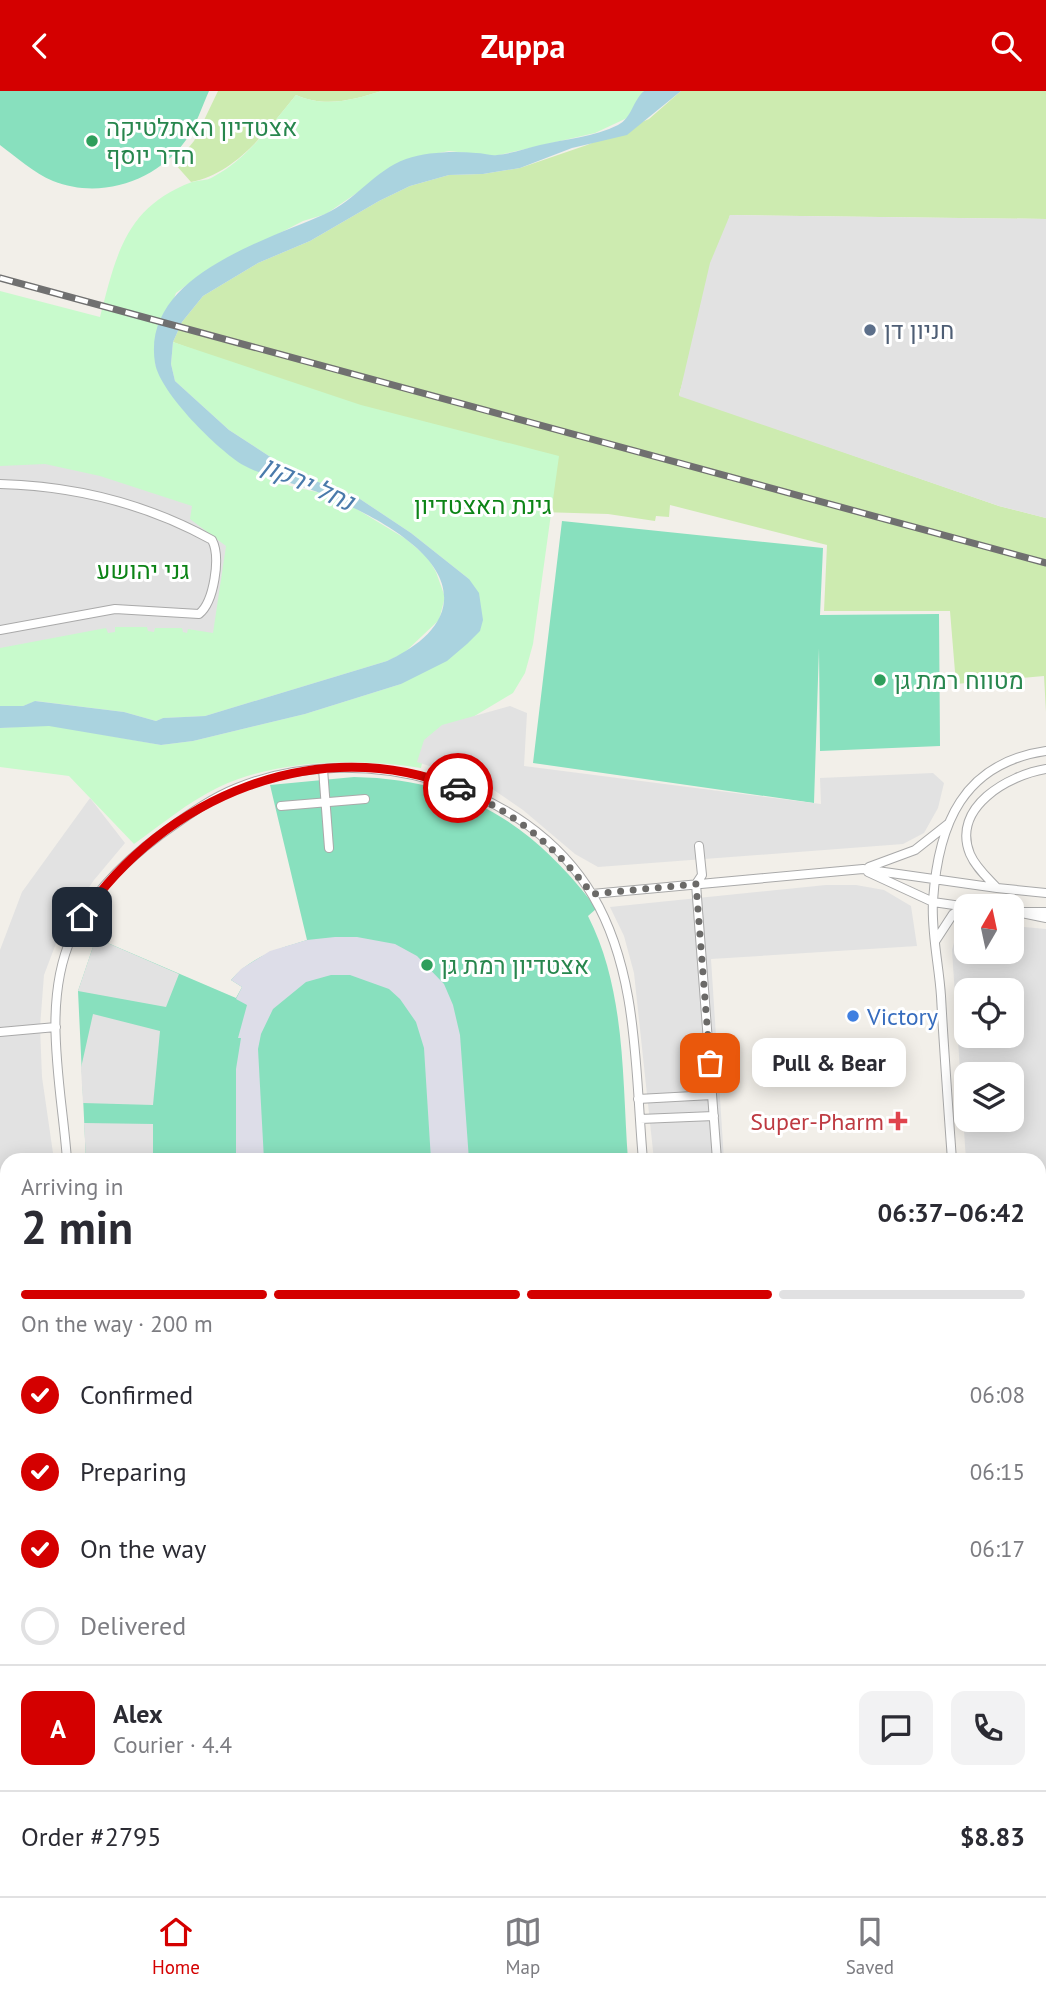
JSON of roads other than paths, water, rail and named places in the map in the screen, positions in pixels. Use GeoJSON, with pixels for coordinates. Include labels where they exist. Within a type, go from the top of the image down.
{"type":"FeatureCollection","features":[{"type":"Feature","properties":{"kind":"lane"},"geometry":{"type":"LineString","coordinates":[[0,484],[68,489],[132,506],[212,540],[217,554],[207,605],[199,614],[115,609],[0,629]]}},
{"type":"Feature","properties":{"kind":"lane"},"geometry":{"type":"LineString","coordinates":[[951,1153],[933,902],[936,880],[950,822],[969,787],[986,772],[1013,759],[1046,751]]}},
{"type":"Feature","properties":{"kind":"lane"},"geometry":{"type":"LineString","coordinates":[[323,769],[329,848]]}},
{"type":"Feature","properties":{"kind":"lane"},"geometry":{"type":"LineString","coordinates":[[66,1153],[56,1027],[62,964],[71,938],[100,891],[149,843],[211,800],[258,781],[323,769],[400,772],[449,785],[479,797],[545,841],[592,894],[614,943],[626,984],[642,1153]]}},
{"type":"Feature","properties":{"kind":"lane"},"geometry":{"type":"LineString","coordinates":[[997,888],[970,853],[968,826],[983,799],[996,787],[1019,776],[1046,769]]}},
{"type":"Feature","properties":{"kind":"lane"},"geometry":{"type":"LineString","coordinates":[[281,806],[365,799]]}},
{"type":"Feature","properties":{"kind":"lane"},"geometry":{"type":"LineString","coordinates":[[863,869],[915,851],[950,822]]}},
{"type":"Feature","properties":{"kind":"lane"},"geometry":{"type":"LineString","coordinates":[[699,846],[702,875],[696,884],[717,1153]]}},
{"type":"Feature","properties":{"kind":"lane"},"geometry":{"type":"LineString","coordinates":[[863,869],[933,902],[954,904]]}},
{"type":"Feature","properties":{"kind":"lane"},"geometry":{"type":"LineString","coordinates":[[592,894],[863,869],[1046,893]]}},
{"type":"Feature","properties":{"kind":"lane"},"geometry":{"type":"LineString","coordinates":[[1024,911],[1046,912]]}},
{"type":"Feature","properties":{"kind":"lane"},"geometry":{"type":"LineString","coordinates":[[936,940],[954,913]]}},
{"type":"Feature","properties":{"kind":"lane"},"geometry":{"type":"LineString","coordinates":[[1024,915],[1046,918]]}},
{"type":"Feature","properties":{"kind":"lane"},"geometry":{"type":"LineString","coordinates":[[0,1032],[56,1027]]}},
{"type":"Feature","properties":{"kind":"lane"},"geometry":{"type":"LineString","coordinates":[[638,1099],[712,1095]]}},
{"type":"Feature","properties":{"kind":"lane"},"geometry":{"type":"LineString","coordinates":[[640,1119],[714,1116]]}},
{"type":"Feature","properties":{"kind":"lane"},"geometry":{"type":"LineString","coordinates":[[0,1611],[0,1618]]}},
{"type":"Feature","properties":{"kind":"water","name":"נחל ירקון"},"geometry":{"type":"Polygon","coordinates":[[[644,91],[681,91],[627,135],[572,148],[520,168],[483,174],[449,175],[410,186],[379,201],[310,241],[258,263],[203,296],[182,322],[173,342],[171,364],[175,381],[229,430],[295,473],[357,497],[411,533],[469,579],[479,593],[483,620],[480,631],[467,644],[447,661],[401,684],[305,714],[193,741],[161,745],[49,726],[0,728],[0,706],[23,706],[35,701],[124,712],[156,721],[163,718],[205,716],[387,661],[424,638],[438,621],[444,601],[442,582],[418,549],[360,511],[325,495],[253,470],[232,458],[192,420],[167,389],[155,363],[156,333],[167,307],[187,285],[212,266],[241,250],[336,208],[395,164],[414,157],[440,153],[502,154],[600,132],[623,122],[644,91]]]}},
{"type":"Feature","properties":{"kind":"railway"},"geometry":{"type":"LineString","coordinates":[[0,278],[1046,563]]}},
{"type":"Feature","properties":{"kind":"place","name":"אצטדיון האתלטיקה הדר יוסף"},"geometry":{"type":"Point","coordinates":[92,141]}},
{"type":"Feature","properties":{"kind":"place","name":"חניון דן"},"geometry":{"type":"Point","coordinates":[870,330]}},
{"type":"Feature","properties":{"kind":"place","name":"מטווח רמת גן"},"geometry":{"type":"Point","coordinates":[880,680]}},
{"type":"Feature","properties":{"kind":"place","name":"אצטדיון רמת גן"},"geometry":{"type":"Point","coordinates":[427,965]}},
{"type":"Feature","properties":{"kind":"place","name":"Victory"},"geometry":{"type":"Point","coordinates":[853,1016]}},
{"type":"Feature","properties":{"kind":"place","name":"Pull & Bear"},"geometry":{"type":"Point","coordinates":[710,1063]}},
{"type":"Feature","properties":{"kind":"place","name":"Super-Pharm"},"geometry":{"type":"Point","coordinates":[898,1121]}},
{"type":"Feature","properties":{"kind":"park label","name":"גינת האצטדיון"},"geometry":{"type":"Point","coordinates":[483,505]}},
{"type":"Feature","properties":{"kind":"park label","name":"גני יהושע"},"geometry":{"type":"Point","coordinates":[143,570]}}]}
